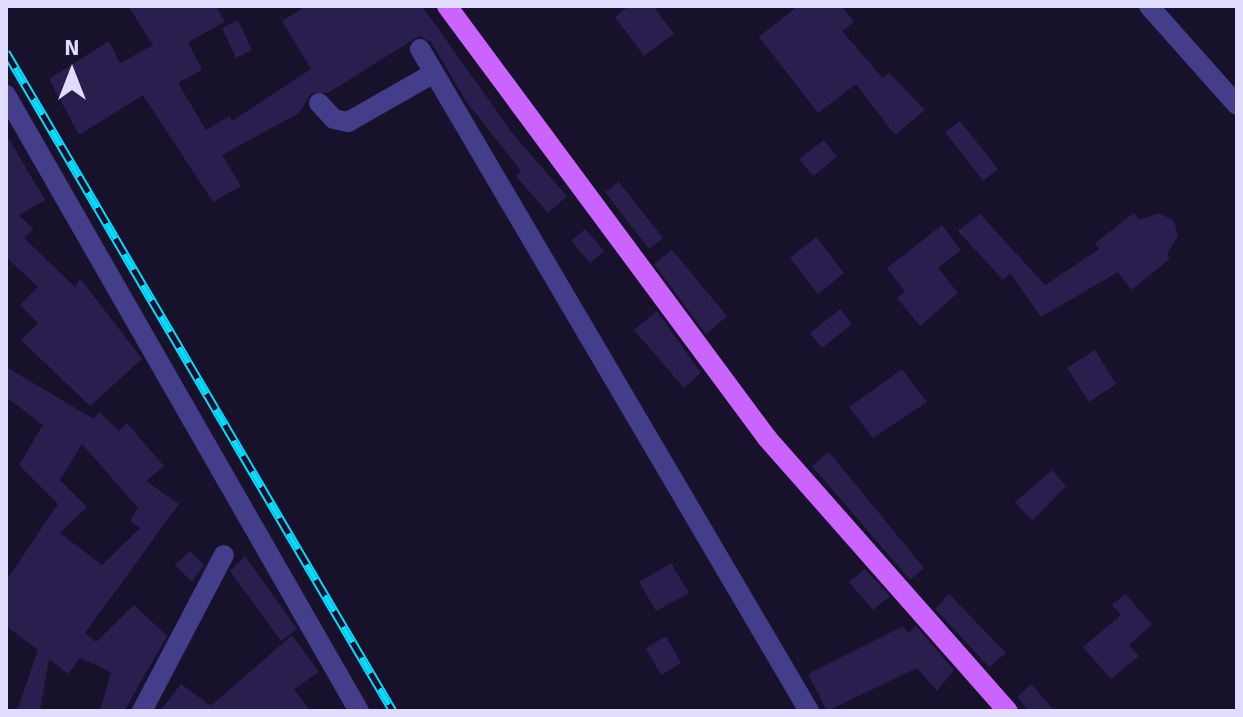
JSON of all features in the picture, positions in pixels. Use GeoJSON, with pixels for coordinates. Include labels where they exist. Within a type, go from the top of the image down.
{"type":"FeatureCollection","features":[{"type":"Feature","properties":{"kind":"main road"},"geometry":{"type":"LineString","coordinates":[[447,6],[767,438],[1008,711]]}},
{"type":"Feature","properties":{"kind":"street"},"geometry":{"type":"LineString","coordinates":[[1149,6],[1237,105]]}},
{"type":"Feature","properties":{"kind":"street"},"geometry":{"type":"LineString","coordinates":[[420,49],[809,711]]}},
{"type":"Feature","properties":{"kind":"street"},"geometry":{"type":"LineString","coordinates":[[319,103],[334,119],[348,122],[434,73]]}},
{"type":"Feature","properties":{"kind":"street"},"geometry":{"type":"LineString","coordinates":[[6,95],[359,711]]}},
{"type":"Feature","properties":{"kind":"street"},"geometry":{"type":"LineString","coordinates":[[142,711],[224,555]]}},
{"type":"Feature","properties":{"kind":"building"},"geometry":{"type":"Polygon","coordinates":[[[128,6],[216,6],[225,22],[188,42],[202,70],[178,83],[206,130],[229,116],[232,121],[311,69],[282,21],[306,6],[422,6],[513,134],[567,196],[548,213],[516,176],[521,171],[466,101],[431,42],[419,36],[328,93],[311,93],[299,113],[222,155],[241,186],[213,202],[143,95],[79,135],[49,79],[109,41],[120,63],[153,45],[128,6]]]}},
{"type":"Feature","properties":{"kind":"building"},"geometry":{"type":"Polygon","coordinates":[[[629,6],[653,6],[674,34],[644,56],[615,17],[629,6]]]}},
{"type":"Feature","properties":{"kind":"building"},"geometry":{"type":"Polygon","coordinates":[[[798,6],[842,6],[854,22],[842,31],[883,78],[889,73],[925,110],[895,135],[856,84],[818,113],[759,37],[798,6]]]}},
{"type":"Feature","properties":{"kind":"building"},"geometry":{"type":"Polygon","coordinates":[[[238,20],[252,50],[236,58],[222,28],[238,20]]]}},
{"type":"Feature","properties":{"kind":"building"},"geometry":{"type":"Polygon","coordinates":[[[960,121],[998,169],[983,181],[945,132],[960,121]]]}},
{"type":"Feature","properties":{"kind":"building"},"geometry":{"type":"Polygon","coordinates":[[[6,134],[45,200],[19,215],[33,229],[24,238],[75,287],[80,278],[142,359],[90,406],[21,340],[38,323],[20,305],[38,287],[6,257],[6,134]]]}},
{"type":"Feature","properties":{"kind":"building"},"geometry":{"type":"Polygon","coordinates":[[[824,140],[837,157],[813,176],[799,159],[824,140]]]}},
{"type":"Feature","properties":{"kind":"building"},"geometry":{"type":"Polygon","coordinates":[[[619,182],[663,238],[649,249],[605,192],[619,182]]]}},
{"type":"Feature","properties":{"kind":"building"},"geometry":{"type":"Polygon","coordinates":[[[1134,213],[1139,220],[1159,213],[1174,221],[1178,236],[1167,254],[1170,259],[1131,290],[1118,272],[1041,317],[1010,273],[1003,280],[958,231],[980,214],[1045,285],[1099,249],[1095,243],[1134,213]]]}},
{"type":"Feature","properties":{"kind":"building"},"geometry":{"type":"Polygon","coordinates":[[[942,225],[961,250],[938,268],[958,293],[920,326],[897,298],[905,292],[887,268],[942,225]]]}},
{"type":"Feature","properties":{"kind":"building"},"geometry":{"type":"Polygon","coordinates":[[[585,229],[604,251],[590,263],[571,241],[585,229]]]}},
{"type":"Feature","properties":{"kind":"building"},"geometry":{"type":"Polygon","coordinates":[[[816,237],[844,273],[818,294],[790,258],[816,237]]]}},
{"type":"Feature","properties":{"kind":"building"},"geometry":{"type":"Polygon","coordinates":[[[672,250],[727,316],[706,334],[654,264],[672,250]]]}},
{"type":"Feature","properties":{"kind":"building"},"geometry":{"type":"Polygon","coordinates":[[[840,309],[852,324],[822,348],[810,333],[840,309]]]}},
{"type":"Feature","properties":{"kind":"building"},"geometry":{"type":"Polygon","coordinates":[[[657,311],[701,373],[684,388],[634,330],[657,311]]]}},
{"type":"Feature","properties":{"kind":"building"},"geometry":{"type":"Polygon","coordinates":[[[1095,350],[1116,384],[1089,402],[1067,368],[1095,350]]]}},
{"type":"Feature","properties":{"kind":"building"},"geometry":{"type":"Polygon","coordinates":[[[6,367],[94,419],[99,412],[119,431],[127,423],[164,466],[146,481],[179,504],[85,633],[96,642],[134,605],[167,636],[124,711],[100,711],[111,672],[80,658],[68,674],[49,659],[40,711],[17,711],[38,650],[6,626],[6,581],[58,504],[19,465],[43,425],[6,397],[6,367]],[[82,444],[60,480],[87,507],[60,533],[102,565],[140,528],[130,521],[138,508],[82,444]]]}},
{"type":"Feature","properties":{"kind":"building"},"geometry":{"type":"Polygon","coordinates":[[[902,369],[927,402],[873,438],[849,407],[902,369]]]}},
{"type":"Feature","properties":{"kind":"building"},"geometry":{"type":"Polygon","coordinates":[[[829,452],[924,568],[910,580],[812,466],[829,452]]]}},
{"type":"Feature","properties":{"kind":"building"},"geometry":{"type":"Polygon","coordinates":[[[1052,470],[1066,486],[1032,521],[1015,502],[1052,470]]]}},
{"type":"Feature","properties":{"kind":"building"},"geometry":{"type":"Polygon","coordinates":[[[190,551],[204,565],[192,582],[175,565],[190,551]]]}},
{"type":"Feature","properties":{"kind":"building"},"geometry":{"type":"Polygon","coordinates":[[[245,556],[297,629],[281,641],[230,571],[245,556]]]}},
{"type":"Feature","properties":{"kind":"building"},"geometry":{"type":"Polygon","coordinates":[[[671,563],[689,593],[656,611],[639,582],[671,563]]]}},
{"type":"Feature","properties":{"kind":"building"},"geometry":{"type":"Polygon","coordinates":[[[865,569],[890,596],[873,610],[849,582],[865,569]]]}},
{"type":"Feature","properties":{"kind":"building"},"geometry":{"type":"Polygon","coordinates":[[[949,594],[1006,653],[989,667],[935,609],[949,594]]]}},
{"type":"Feature","properties":{"kind":"building"},"geometry":{"type":"Polygon","coordinates":[[[1125,594],[1152,624],[1129,645],[1139,656],[1111,679],[1083,647],[1121,615],[1112,605],[1125,594]]]}},
{"type":"Feature","properties":{"kind":"building"},"geometry":{"type":"Polygon","coordinates":[[[903,626],[908,633],[916,626],[954,670],[937,691],[917,668],[827,711],[808,674],[903,626]]]}},
{"type":"Feature","properties":{"kind":"building"},"geometry":{"type":"Polygon","coordinates":[[[292,635],[319,672],[294,689],[310,711],[160,711],[181,684],[211,706],[292,635]]]}},
{"type":"Feature","properties":{"kind":"building"},"geometry":{"type":"Polygon","coordinates":[[[666,636],[681,663],[661,675],[646,648],[666,636]]]}},
{"type":"Feature","properties":{"kind":"building"},"geometry":{"type":"Polygon","coordinates":[[[1031,684],[1055,711],[1029,711],[1017,697],[1031,684]]]}},
{"type":"Feature","properties":{"kind":"railway"},"geometry":{"type":"LineString","coordinates":[[6,52],[393,711]]}}]}
